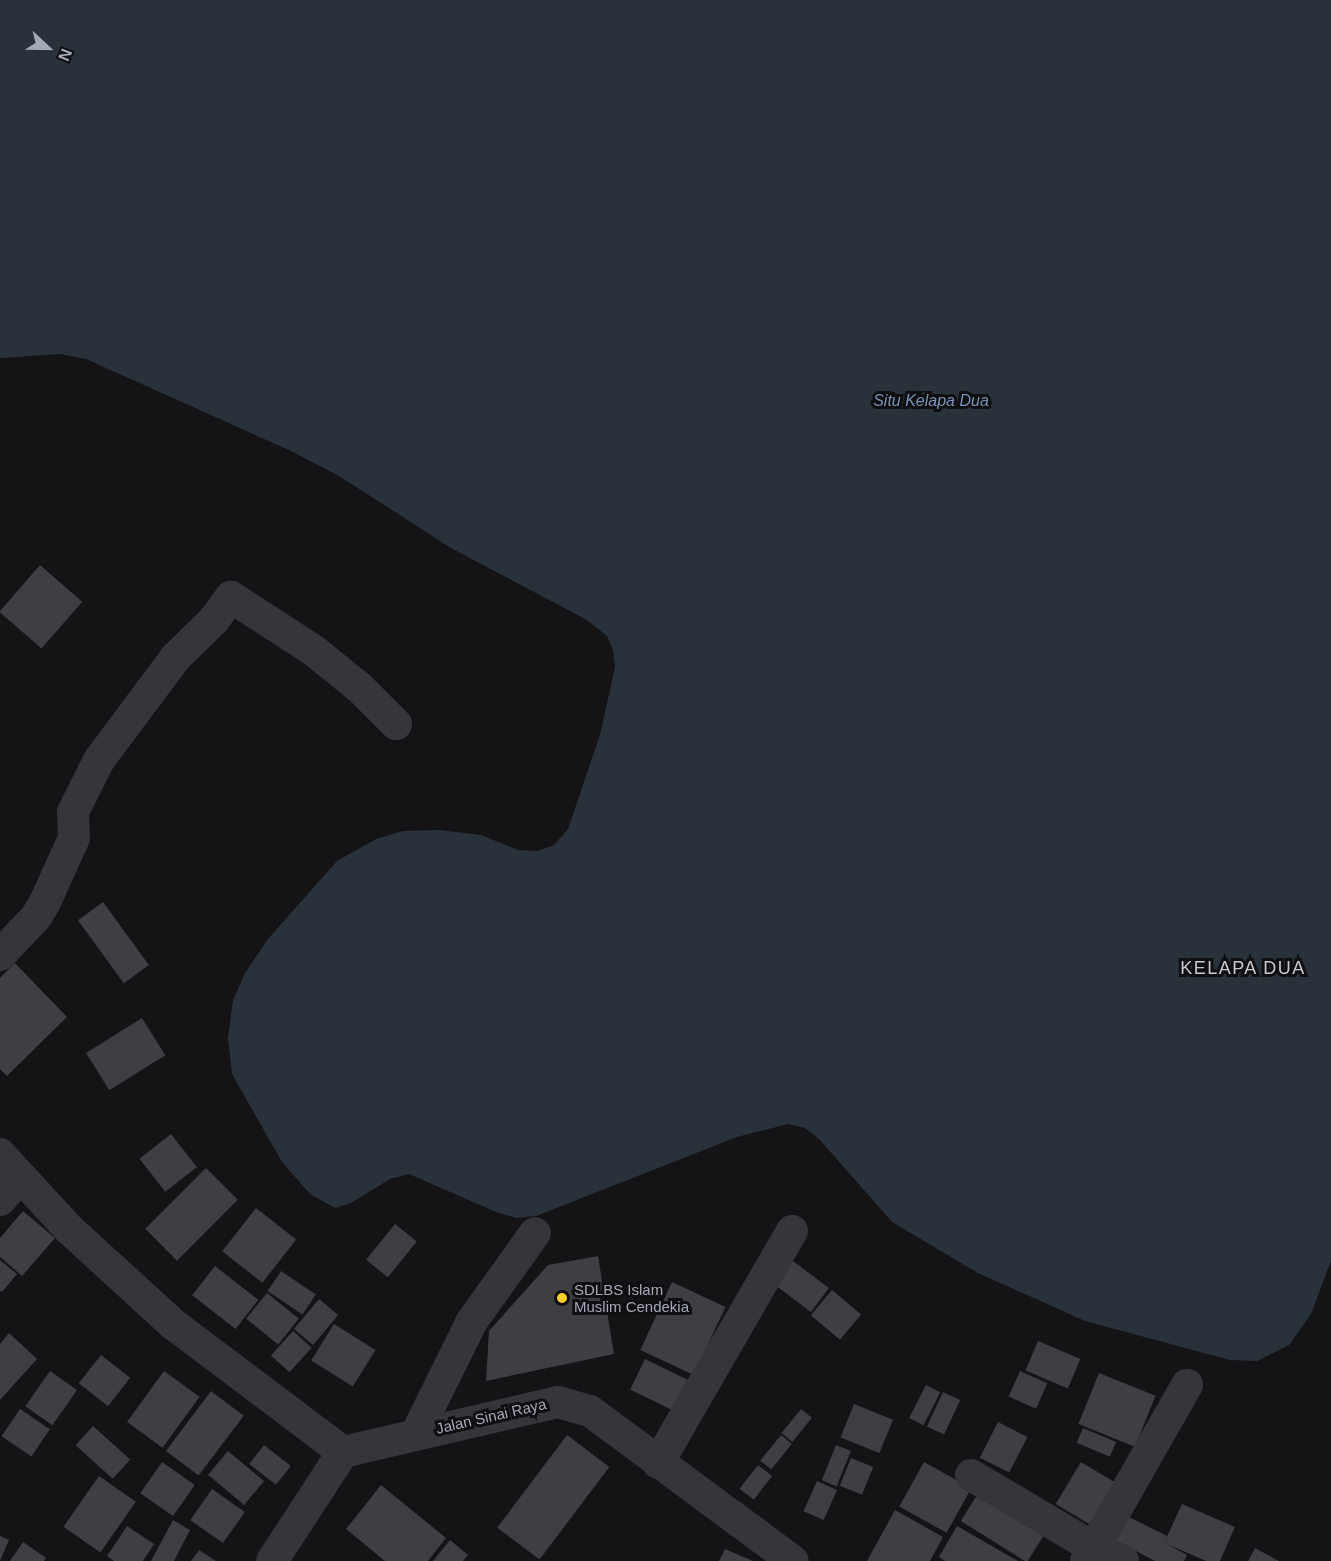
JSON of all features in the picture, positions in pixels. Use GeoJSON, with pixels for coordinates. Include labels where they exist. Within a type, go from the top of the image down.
{"type":"FeatureCollection","features":[{"type":"Feature","properties":{"kind":"street"},"geometry":{"type":"LineString","coordinates":[[0,955],[45,902],[74,838],[74,812],[99,760],[176,657],[214,620],[231,597],[313,650],[360,687],[396,724]]}},
{"type":"Feature","properties":{"kind":"street"},"geometry":{"type":"LineString","coordinates":[[0,1154],[10,1189],[69,1229],[173,1324],[343,1452],[272,1561]]}},
{"type":"Feature","properties":{"kind":"street"},"geometry":{"type":"LineString","coordinates":[[658,1462],[792,1231]]}},
{"type":"Feature","properties":{"kind":"street"},"geometry":{"type":"LineString","coordinates":[[416,1434],[472,1321],[535,1233]]}},
{"type":"Feature","properties":{"kind":"street"},"geometry":{"type":"LineString","coordinates":[[1090,1555],[1187,1385]]}},
{"type":"Feature","properties":{"kind":"street","name":"Jalan Sinai Raya"},"geometry":{"type":"LineString","coordinates":[[343,1452],[541,1403],[567,1403],[590,1411],[793,1561]]}},
{"type":"Feature","properties":{"kind":"street"},"geometry":{"type":"LineString","coordinates":[[971,1475],[1090,1555],[1123,1561]]}},
{"type":"Feature","properties":{"kind":"water","name":"Situ Kelapa Dua"},"geometry":{"type":"Polygon","coordinates":[[[0,0],[1331,0],[1331,1261],[1311,1314],[1289,1345],[1257,1361],[1230,1360],[1085,1321],[978,1273],[892,1222],[820,1140],[805,1128],[788,1124],[737,1137],[536,1216],[516,1218],[496,1212],[409,1174],[390,1179],[351,1203],[335,1208],[310,1194],[282,1162],[232,1074],[228,1038],[233,1000],[245,973],[268,939],[337,861],[376,839],[403,831],[439,830],[481,835],[518,850],[537,851],[554,845],[568,829],[600,735],[615,667],[613,650],[607,636],[587,620],[451,548],[339,476],[291,451],[86,359],[60,354],[0,358],[0,0]]]}},
{"type":"Feature","properties":{"kind":"building"},"geometry":{"type":"Polygon","coordinates":[[[40,565],[82,602],[42,649],[0,612],[40,565]]]}},
{"type":"Feature","properties":{"kind":"building"},"geometry":{"type":"Polygon","coordinates":[[[103,902],[149,965],[124,983],[78,920],[103,902]]]}},
{"type":"Feature","properties":{"kind":"building"},"geometry":{"type":"Polygon","coordinates":[[[15,963],[67,1017],[7,1076],[0,1069],[0,978],[15,963]]]}},
{"type":"Feature","properties":{"kind":"building"},"geometry":{"type":"Polygon","coordinates":[[[142,1018],[165,1055],[109,1090],[86,1053],[142,1018]]]}},
{"type":"Feature","properties":{"kind":"building"},"geometry":{"type":"Polygon","coordinates":[[[171,1134],[197,1167],[165,1192],[139,1159],[171,1134]]]}},
{"type":"Feature","properties":{"kind":"building"},"geometry":{"type":"Polygon","coordinates":[[[206,1168],[238,1200],[177,1261],[145,1229],[206,1168]]]}},
{"type":"Feature","properties":{"kind":"building"},"geometry":{"type":"Polygon","coordinates":[[[256,1208],[296,1239],[262,1283],[222,1251],[256,1208]]]}},
{"type":"Feature","properties":{"kind":"building"},"geometry":{"type":"Polygon","coordinates":[[[23,1211],[55,1238],[22,1276],[0,1257],[0,1238],[23,1211]]]}},
{"type":"Feature","properties":{"kind":"building"},"geometry":{"type":"Polygon","coordinates":[[[395,1224],[417,1242],[388,1277],[366,1260],[395,1224]]]}},
{"type":"Feature","properties":{"kind":"building","name":"SDLBS Islam Muslim Cendekia"},"geometry":{"type":"Polygon","coordinates":[[[598,1256],[614,1354],[486,1381],[489,1331],[548,1265],[598,1256]]]}},
{"type":"Feature","properties":{"kind":"building"},"geometry":{"type":"Polygon","coordinates":[[[789,1258],[829,1288],[811,1312],[771,1282],[789,1258]]]}},
{"type":"Feature","properties":{"kind":"building"},"geometry":{"type":"Polygon","coordinates":[[[0,1260],[17,1274],[2,1292],[0,1291],[0,1260]]]}},
{"type":"Feature","properties":{"kind":"building"},"geometry":{"type":"Polygon","coordinates":[[[215,1266],[258,1300],[236,1329],[192,1295],[215,1266]]]}},
{"type":"Feature","properties":{"kind":"building"},"geometry":{"type":"Polygon","coordinates":[[[281,1271],[316,1294],[302,1314],[268,1291],[281,1271]]]}},
{"type":"Feature","properties":{"kind":"building"},"geometry":{"type":"Polygon","coordinates":[[[672,1282],[725,1307],[694,1375],[640,1350],[672,1282]]]}},
{"type":"Feature","properties":{"kind":"building"},"geometry":{"type":"Polygon","coordinates":[[[832,1290],[861,1314],[840,1340],[811,1315],[832,1290]]]}},
{"type":"Feature","properties":{"kind":"building"},"geometry":{"type":"Polygon","coordinates":[[[267,1293],[299,1319],[278,1344],[246,1319],[267,1293]]]}},
{"type":"Feature","properties":{"kind":"building"},"geometry":{"type":"Polygon","coordinates":[[[319,1299],[338,1315],[313,1345],[294,1329],[319,1299]]]}},
{"type":"Feature","properties":{"kind":"building"},"geometry":{"type":"Polygon","coordinates":[[[334,1324],[376,1350],[353,1386],[311,1360],[334,1324]]]}},
{"type":"Feature","properties":{"kind":"building"},"geometry":{"type":"Polygon","coordinates":[[[293,1331],[312,1348],[289,1372],[271,1356],[293,1331]]]}},
{"type":"Feature","properties":{"kind":"building"},"geometry":{"type":"Polygon","coordinates":[[[9,1333],[37,1359],[0,1400],[0,1344],[9,1333]]]}},
{"type":"Feature","properties":{"kind":"building"},"geometry":{"type":"Polygon","coordinates":[[[1038,1341],[1080,1359],[1068,1388],[1025,1370],[1038,1341]]]}},
{"type":"Feature","properties":{"kind":"building"},"geometry":{"type":"Polygon","coordinates":[[[101,1355],[130,1378],[108,1406],[79,1383],[101,1355]]]}},
{"type":"Feature","properties":{"kind":"building"},"geometry":{"type":"Polygon","coordinates":[[[645,1359],[693,1382],[678,1413],[630,1390],[645,1359]]]}},
{"type":"Feature","properties":{"kind":"building"},"geometry":{"type":"Polygon","coordinates":[[[50,1371],[77,1390],[52,1425],[25,1406],[50,1371]]]}},
{"type":"Feature","properties":{"kind":"building"},"geometry":{"type":"Polygon","coordinates":[[[164,1371],[200,1397],[163,1448],[127,1422],[164,1371]]]}},
{"type":"Feature","properties":{"kind":"building"},"geometry":{"type":"Polygon","coordinates":[[[1020,1371],[1047,1383],[1036,1409],[1009,1397],[1020,1371]]]}},
{"type":"Feature","properties":{"kind":"building"},"geometry":{"type":"Polygon","coordinates":[[[1099,1373],[1156,1396],[1135,1447],[1078,1424],[1099,1373]]]}},
{"type":"Feature","properties":{"kind":"building"},"geometry":{"type":"Polygon","coordinates":[[[926,1385],[940,1392],[923,1425],[909,1418],[926,1385]]]}},
{"type":"Feature","properties":{"kind":"building"},"geometry":{"type":"Polygon","coordinates":[[[211,1391],[244,1416],[199,1476],[166,1451],[211,1391]]]}},
{"type":"Feature","properties":{"kind":"building"},"geometry":{"type":"Polygon","coordinates":[[[943,1392],[960,1400],[944,1434],[927,1426],[943,1392]]]}},
{"type":"Feature","properties":{"kind":"building"},"geometry":{"type":"Polygon","coordinates":[[[854,1404],[893,1420],[879,1453],[841,1437],[854,1404]]]}},
{"type":"Feature","properties":{"kind":"building"},"geometry":{"type":"Polygon","coordinates":[[[20,1409],[50,1429],[31,1456],[2,1436],[20,1409]]]}},
{"type":"Feature","properties":{"kind":"building"},"geometry":{"type":"Polygon","coordinates":[[[801,1409],[812,1418],[792,1442],[781,1433],[801,1409]]]}},
{"type":"Feature","properties":{"kind":"building"},"geometry":{"type":"Polygon","coordinates":[[[998,1422],[1027,1437],[1009,1473],[980,1458],[998,1422]]]}},
{"type":"Feature","properties":{"kind":"building"},"geometry":{"type":"Polygon","coordinates":[[[93,1426],[130,1459],[113,1479],[76,1445],[93,1426]]]}},
{"type":"Feature","properties":{"kind":"building"},"geometry":{"type":"Polygon","coordinates":[[[1083,1428],[1116,1442],[1110,1457],[1077,1443],[1083,1428]]]}},
{"type":"Feature","properties":{"kind":"building"},"geometry":{"type":"Polygon","coordinates":[[[567,1435],[609,1467],[540,1560],[497,1528],[567,1435]]]}},
{"type":"Feature","properties":{"kind":"building"},"geometry":{"type":"Polygon","coordinates":[[[781,1435],[792,1444],[771,1469],[760,1461],[781,1435]]]}},
{"type":"Feature","properties":{"kind":"building"},"geometry":{"type":"Polygon","coordinates":[[[264,1445],[291,1466],[276,1485],[249,1464],[264,1445]]]}},
{"type":"Feature","properties":{"kind":"building"},"geometry":{"type":"Polygon","coordinates":[[[836,1445],[851,1451],[837,1486],[822,1480],[836,1445]]]}},
{"type":"Feature","properties":{"kind":"building"},"geometry":{"type":"Polygon","coordinates":[[[228,1451],[264,1481],[244,1505],[208,1475],[228,1451]]]}},
{"type":"Feature","properties":{"kind":"building"},"geometry":{"type":"Polygon","coordinates":[[[851,1458],[873,1467],[862,1495],[840,1486],[851,1458]]]}},
{"type":"Feature","properties":{"kind":"building"},"geometry":{"type":"Polygon","coordinates":[[[162,1462],[195,1485],[173,1516],[140,1493],[162,1462]]]}},
{"type":"Feature","properties":{"kind":"building"},"geometry":{"type":"Polygon","coordinates":[[[924,1462],[971,1488],[947,1533],[899,1507],[924,1462]]]}},
{"type":"Feature","properties":{"kind":"building"},"geometry":{"type":"Polygon","coordinates":[[[1081,1462],[1114,1482],[1089,1524],[1056,1504],[1081,1462]]]}},
{"type":"Feature","properties":{"kind":"building"},"geometry":{"type":"Polygon","coordinates":[[[758,1465],[772,1476],[754,1500],[740,1489],[758,1465]]]}},
{"type":"Feature","properties":{"kind":"building"},"geometry":{"type":"Polygon","coordinates":[[[99,1476],[136,1502],[100,1553],[63,1527],[99,1476]]]}},
{"type":"Feature","properties":{"kind":"building"},"geometry":{"type":"Polygon","coordinates":[[[817,1481],[837,1490],[824,1520],[804,1511],[817,1481]]]}},
{"type":"Feature","properties":{"kind":"building"},"geometry":{"type":"Polygon","coordinates":[[[381,1485],[446,1538],[428,1561],[385,1561],[346,1529],[381,1485]]]}},
{"type":"Feature","properties":{"kind":"building"},"geometry":{"type":"Polygon","coordinates":[[[982,1487],[1048,1528],[1028,1561],[1025,1561],[961,1521],[982,1487]]]}},
{"type":"Feature","properties":{"kind":"building"},"geometry":{"type":"Polygon","coordinates":[[[212,1489],[245,1512],[223,1543],[190,1520],[212,1489]]]}},
{"type":"Feature","properties":{"kind":"building"},"geometry":{"type":"Polygon","coordinates":[[[1182,1504],[1235,1527],[1220,1561],[1206,1561],[1167,1544],[1187,1555],[1184,1561],[1155,1561],[1113,1539],[1125,1515],[1167,1536],[1158,1556],[1182,1504]]]}},
{"type":"Feature","properties":{"kind":"building"},"geometry":{"type":"Polygon","coordinates":[[[895,1510],[943,1537],[930,1561],[867,1561],[895,1510]]]}},
{"type":"Feature","properties":{"kind":"building"},"geometry":{"type":"Polygon","coordinates":[[[173,1520],[190,1530],[174,1561],[151,1561],[173,1520]]]}},
{"type":"Feature","properties":{"kind":"building"},"geometry":{"type":"Polygon","coordinates":[[[127,1526],[154,1544],[143,1561],[114,1561],[107,1556],[127,1526]]]}},
{"type":"Feature","properties":{"kind":"building"},"geometry":{"type":"Polygon","coordinates":[[[957,1526],[1018,1561],[945,1561],[939,1557],[957,1526]]]}},
{"type":"Feature","properties":{"kind":"building"},"geometry":{"type":"Polygon","coordinates":[[[0,1536],[9,1540],[0,1561],[0,1536]]]}},
{"type":"Feature","properties":{"kind":"building"},"geometry":{"type":"Polygon","coordinates":[[[450,1540],[468,1555],[463,1561],[433,1561],[450,1540]]]}},
{"type":"Feature","properties":{"kind":"building"},"geometry":{"type":"Polygon","coordinates":[[[23,1542],[46,1558],[44,1561],[10,1561],[23,1542]]]}},
{"type":"Feature","properties":{"kind":"building"},"geometry":{"type":"Polygon","coordinates":[[[1255,1548],[1279,1561],[1248,1561],[1255,1548]]]}},
{"type":"Feature","properties":{"kind":"building"},"geometry":{"type":"Polygon","coordinates":[[[725,1549],[753,1561],[719,1561],[725,1549]]]}},
{"type":"Feature","properties":{"kind":"building"},"geometry":{"type":"Polygon","coordinates":[[[199,1550],[216,1561],[191,1561],[199,1550]]]}},
{"type":"Feature","properties":{"kind":"place","name":"SDLBS Islam Muslim Cendekia"},"geometry":{"type":"Point","coordinates":[562,1298]}},
{"type":"Feature","properties":{"kind":"district","name":"KELAPA DUA"},"geometry":{"type":"Point","coordinates":[1243,968]}}]}
